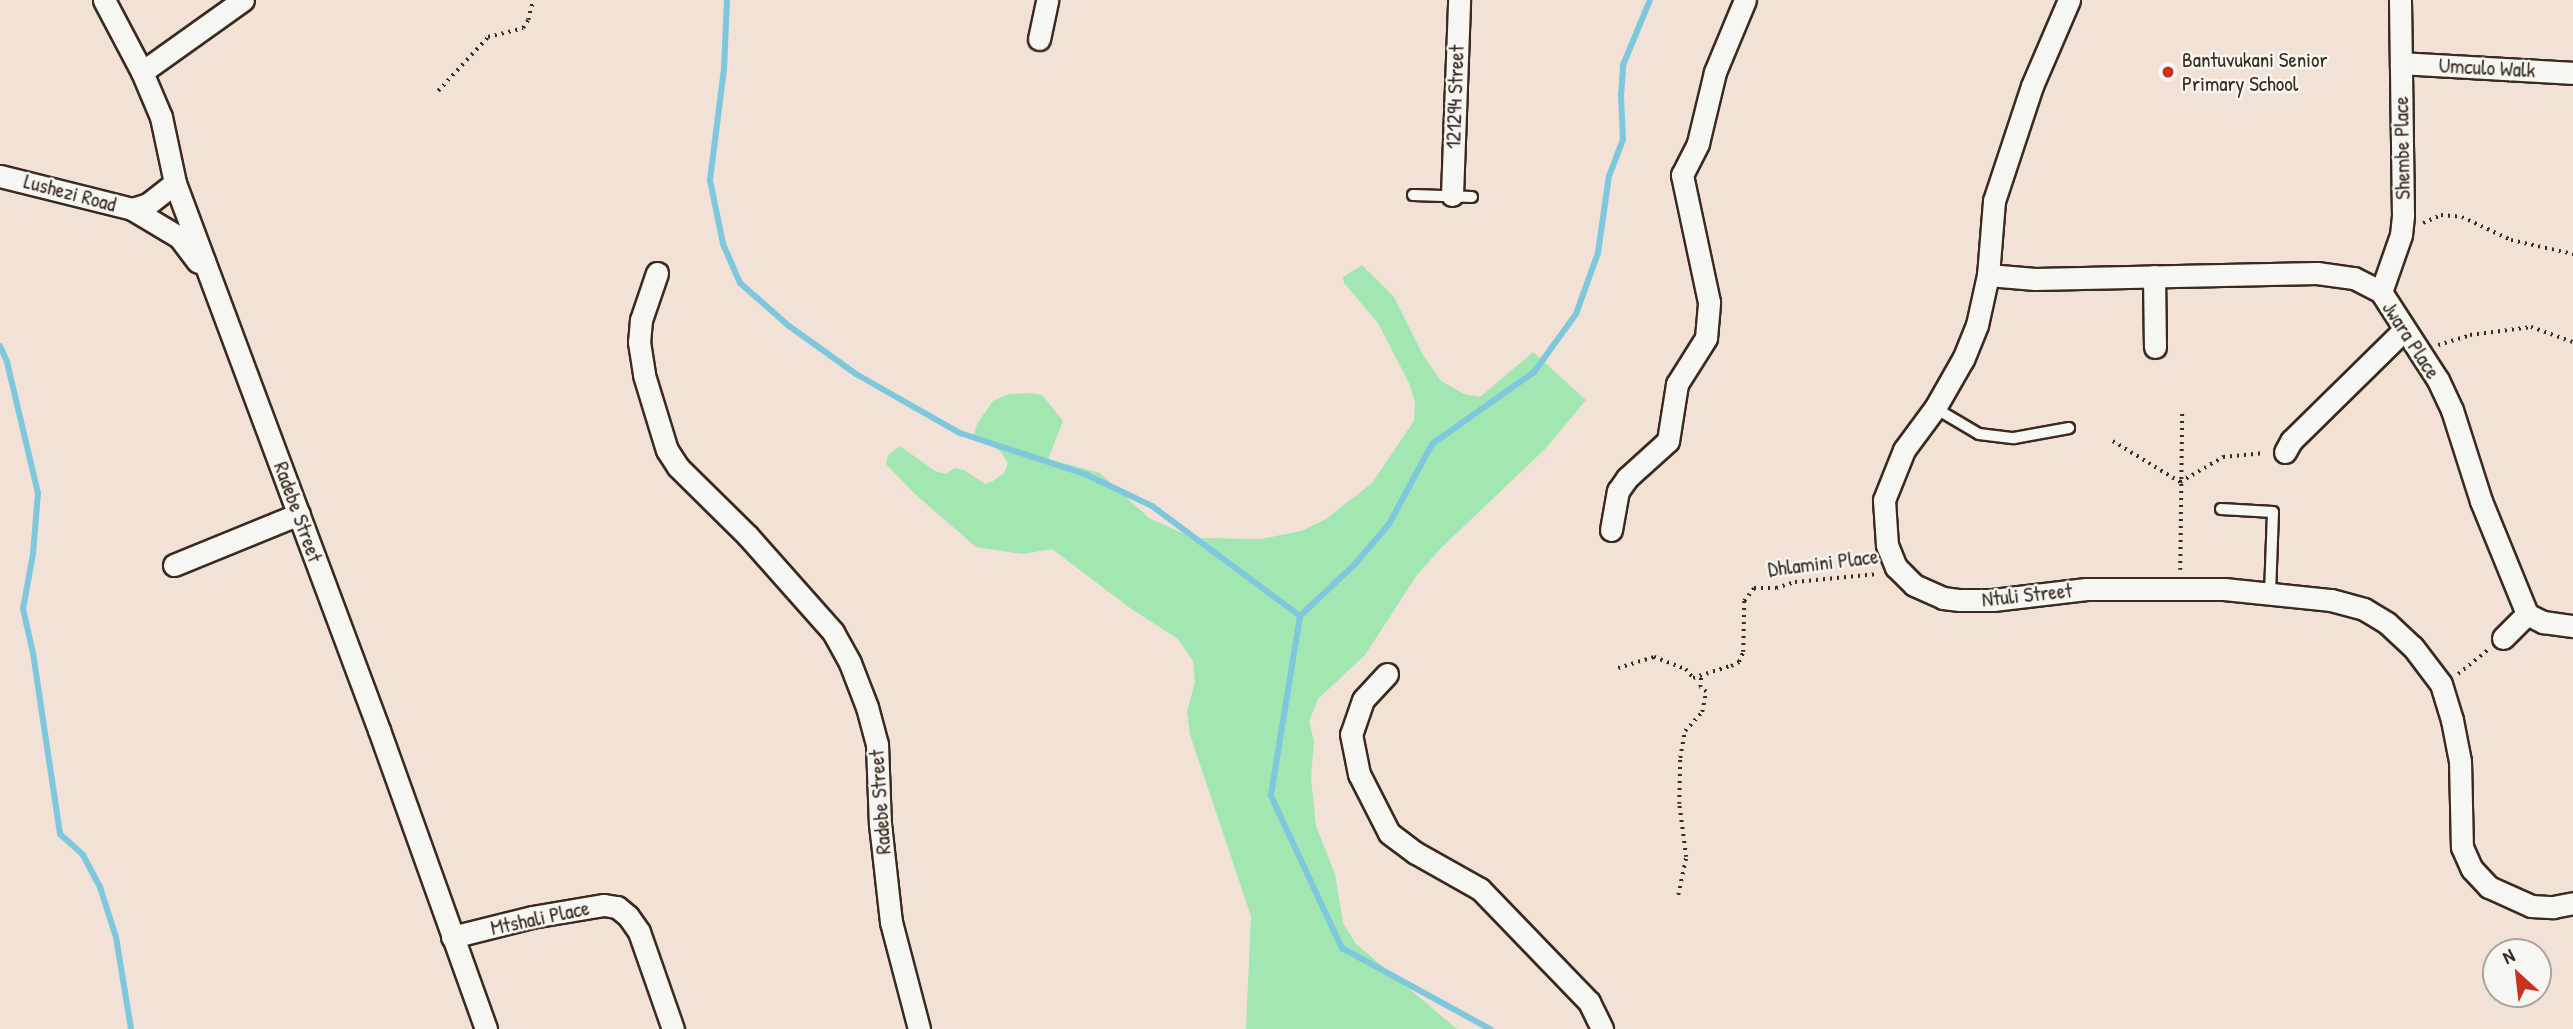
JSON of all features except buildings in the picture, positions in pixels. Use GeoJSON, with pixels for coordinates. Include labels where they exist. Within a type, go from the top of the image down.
{"type":"FeatureCollection","features":[{"type":"Feature","properties":{"kind":"street","name":"Radebe Street"},"geometry":{"type":"LineString","coordinates":[[104,0],[142,72],[161,117],[175,183],[299,514],[486,1029]]}},
{"type":"Feature","properties":{"kind":"street"},"geometry":{"type":"LineString","coordinates":[[142,72],[243,0]]}},
{"type":"Feature","properties":{"kind":"street"},"geometry":{"type":"LineString","coordinates":[[1039,39],[1047,0]]}},
{"type":"Feature","properties":{"kind":"street","name":"121294 Street"},"geometry":{"type":"LineString","coordinates":[[1459,0],[1462,196]]}},
{"type":"Feature","properties":{"kind":"street"},"geometry":{"type":"LineString","coordinates":[[1611,530],[1615,500],[1621,485],[1668,441],[1677,384],[1706,338],[1709,302],[1682,175],[1698,143],[1715,72],[1745,0]]}},
{"type":"Feature","properties":{"kind":"street"},"geometry":{"type":"LineString","coordinates":[[1896,567],[1887,545],[1884,499],[1905,450],[1935,408],[1963,359],[1977,325],[1989,275],[1994,201],[2011,145],[2069,0]]}},
{"type":"Feature","properties":{"kind":"street","name":"Shembe Place"},"geometry":{"type":"LineString","coordinates":[[2381,292],[2401,235],[2400,0]]}},
{"type":"Feature","properties":{"kind":"street","name":"Umculo Walk"},"geometry":{"type":"LineString","coordinates":[[2401,63],[2573,73]]}},
{"type":"Feature","properties":{"kind":"street","name":"Lushezi Road"},"geometry":{"type":"LineString","coordinates":[[0,176],[132,209],[148,204],[175,183]]}},
{"type":"Feature","properties":{"kind":"street"},"geometry":{"type":"LineString","coordinates":[[132,209],[179,237],[211,281]]}},
{"type":"Feature","properties":{"kind":"street","name":"Radebe Street"},"geometry":{"type":"LineString","coordinates":[[657,273],[641,320],[639,342],[644,375],[667,450],[678,467],[747,535],[833,632],[850,663],[867,707],[877,744],[880,824],[891,922],[919,1029]]}},
{"type":"Feature","properties":{"kind":"street","name":"Jwara Place"},"geometry":{"type":"LineString","coordinates":[[1989,275],[2035,279],[2317,273],[2354,278],[2381,292],[2438,380],[2452,410],[2481,501],[2527,614]]}},
{"type":"Feature","properties":{"kind":"street"},"geometry":{"type":"LineString","coordinates":[[2154,276],[2155,347]]}},
{"type":"Feature","properties":{"kind":"street"},"geometry":{"type":"LineString","coordinates":[[2285,452],[2291,441],[2404,330]]}},
{"type":"Feature","properties":{"kind":"street"},"geometry":{"type":"LineString","coordinates":[[174,565],[299,514]]}},
{"type":"Feature","properties":{"kind":"street","name":"Ntuli Street"},"geometry":{"type":"LineString","coordinates":[[1896,567],[1914,585],[1943,598],[1961,600],[1993,600],[2086,589],[2179,589],[2270,592],[2330,600],[2364,609],[2387,623],[2413,647],[2441,684],[2460,761],[2462,847],[2472,869],[2489,887],[2531,906],[2553,907],[2573,903]]}},
{"type":"Feature","properties":{"kind":"street"},"geometry":{"type":"LineString","coordinates":[[2503,638],[2527,614],[2543,622],[2573,625]]}},
{"type":"Feature","properties":{"kind":"street"},"geometry":{"type":"LineString","coordinates":[[1387,674],[1363,700],[1351,734],[1359,774],[1389,833],[1416,853],[1480,889],[1589,1002],[1602,1029]]}},
{"type":"Feature","properties":{"kind":"street","name":"Mtshali Place"},"geometry":{"type":"LineString","coordinates":[[452,937],[532,917],[604,905],[617,906],[639,932],[673,1029]]}},
{"type":"Feature","properties":{"kind":"lane"},"geometry":{"type":"LineString","coordinates":[[1413,195],[1462,196]]}},
{"type":"Feature","properties":{"kind":"lane"},"geometry":{"type":"LineString","coordinates":[[1935,408],[1979,435],[2014,438],[2069,428]]}},
{"type":"Feature","properties":{"kind":"lane"},"geometry":{"type":"LineString","coordinates":[[2221,509],[2273,512],[2270,592]]}},
{"type":"Feature","properties":{"kind":"path"},"geometry":{"type":"LineString","coordinates":[[438,91],[488,37],[523,27],[528,20],[533,0]]}},
{"type":"Feature","properties":{"kind":"path"},"geometry":{"type":"LineString","coordinates":[[2401,235],[2433,218],[2452,215],[2473,220],[2511,240],[2573,254]]}},
{"type":"Feature","properties":{"kind":"path"},"geometry":{"type":"LineString","coordinates":[[2419,352],[2470,335],[2531,327],[2573,342]]}},
{"type":"Feature","properties":{"kind":"path"},"geometry":{"type":"LineString","coordinates":[[2179,589],[2182,412]]}},
{"type":"Feature","properties":{"kind":"path"},"geometry":{"type":"LineString","coordinates":[[2113,441],[2180,482]]}},
{"type":"Feature","properties":{"kind":"path"},"geometry":{"type":"LineString","coordinates":[[2180,482],[2223,457],[2285,452]]}},
{"type":"Feature","properties":{"kind":"path","name":"Dhlamini Place"},"geometry":{"type":"LineString","coordinates":[[1701,676],[1739,662],[1742,652],[1744,601],[1754,588],[1776,588],[1795,582],[1880,573],[1896,567]]}},
{"type":"Feature","properties":{"kind":"path"},"geometry":{"type":"LineString","coordinates":[[2441,684],[2503,638]]}},
{"type":"Feature","properties":{"kind":"path"},"geometry":{"type":"LineString","coordinates":[[1618,668],[1654,657],[1686,669],[1693,678],[1701,676],[1700,687],[1706,692],[1702,712],[1685,731],[1680,758],[1679,804],[1686,857],[1678,895]]}},
{"type":"Feature","properties":{"kind":"green space"},"geometry":{"type":"Polygon","coordinates":[[[1362,265],[1394,297],[1423,355],[1441,381],[1464,394],[1480,397],[1533,352],[1586,400],[1545,449],[1441,548],[1417,575],[1365,655],[1318,699],[1309,722],[1314,741],[1311,778],[1316,826],[1335,874],[1343,923],[1356,944],[1457,1029],[1246,1029],[1251,916],[1190,735],[1187,712],[1195,682],[1193,661],[1178,639],[1130,608],[1052,549],[1022,554],[976,547],[916,495],[886,464],[888,455],[900,446],[935,471],[946,474],[955,468],[964,470],[985,484],[993,481],[1004,473],[1008,463],[1001,452],[974,435],[977,424],[993,401],[1006,395],[1042,395],[1063,421],[1048,459],[1100,473],[1149,518],[1193,538],[1261,539],[1301,531],[1326,519],[1372,483],[1414,421],[1415,402],[1409,383],[1378,323],[1344,283],[1343,277],[1362,265]]]}},
{"type":"Feature","properties":{"kind":"waterway"},"geometry":{"type":"LineString","coordinates":[[727,0],[724,69],[710,180],[723,244],[740,283],[789,326],[856,374],[960,433],[1085,474],[1152,506],[1300,616],[1271,796],[1342,948],[1490,1029]]}},
{"type":"Feature","properties":{"kind":"waterway"},"geometry":{"type":"LineString","coordinates":[[1300,616],[1356,563],[1389,524],[1432,444],[1534,372],[1576,314],[1598,253],[1609,176],[1623,140],[1623,65],[1650,0]]}},
{"type":"Feature","properties":{"kind":"waterway"},"geometry":{"type":"LineString","coordinates":[[0,346],[7,362],[38,493],[33,554],[23,609],[33,653],[60,834],[83,855],[100,887],[116,937],[131,1029]]}},
{"type":"Feature","properties":{"kind":"place","name":"Bantuvukani Senior Primary School"},"geometry":{"type":"Point","coordinates":[2168,72]}}]}
